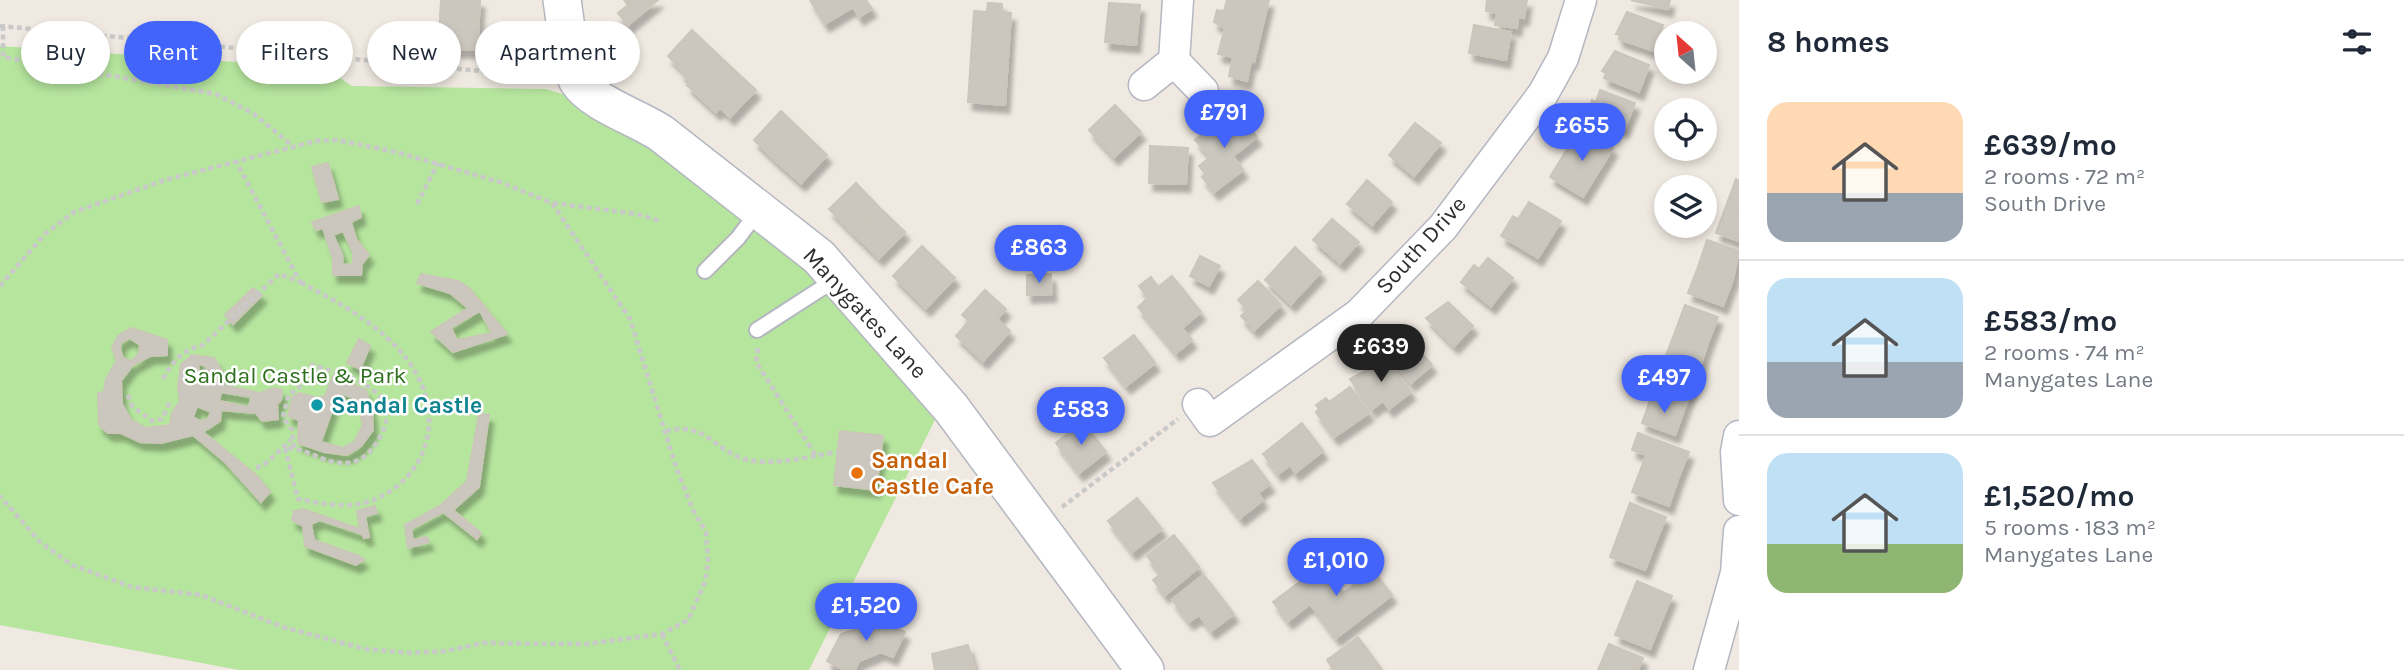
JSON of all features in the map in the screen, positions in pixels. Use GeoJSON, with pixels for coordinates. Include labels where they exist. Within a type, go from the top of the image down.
{"type":"FeatureCollection","features":[{"type":"Feature","properties":{"kind":"street"},"geometry":{"type":"LineString","coordinates":[[562,0],[566,21]]}},
{"type":"Feature","properties":{"kind":"street"},"geometry":{"type":"LineString","coordinates":[[1144,85],[1174,61],[1178,0]]}},
{"type":"Feature","properties":{"kind":"street","name":"South Drive"},"geometry":{"type":"LineString","coordinates":[[1198,404],[1210,421],[1359,314],[1443,227],[1543,94],[1563,58],[1581,0]]}},
{"type":"Feature","properties":{"kind":"street"},"geometry":{"type":"LineString","coordinates":[[1174,61],[1203,91]]}},
{"type":"Feature","properties":{"kind":"street","name":"Manygates Lane"},"geometry":{"type":"LineString","coordinates":[[581,84],[592,96],[640,119],[662,134],[819,257],[951,408],[1145,670]]}},
{"type":"Feature","properties":{"kind":"street"},"geometry":{"type":"LineString","coordinates":[[1739,436],[1736,452],[1739,500]]}},
{"type":"Feature","properties":{"kind":"street"},"geometry":{"type":"LineString","coordinates":[[1709,670],[1736,573],[1739,531]]}},
{"type":"Feature","properties":{"kind":"lane"},"geometry":{"type":"LineString","coordinates":[[705,271],[738,237],[759,210]]}},
{"type":"Feature","properties":{"kind":"lane"},"geometry":{"type":"LineString","coordinates":[[757,330],[838,278]]}},
{"type":"Feature","properties":{"kind":"path"},"geometry":{"type":"LineString","coordinates":[[295,147],[254,114],[216,94],[3,57],[1,26],[475,70]]}},
{"type":"Feature","properties":{"kind":"path"},"geometry":{"type":"LineString","coordinates":[[0,286],[45,234],[74,212],[165,180],[316,141],[337,140],[438,163],[500,182],[552,203],[637,214],[660,221]]}},
{"type":"Feature","properties":{"kind":"path"},"geometry":{"type":"LineString","coordinates":[[236,161],[300,282]]}},
{"type":"Feature","properties":{"kind":"path"},"geometry":{"type":"LineString","coordinates":[[417,204],[438,163]]}},
{"type":"Feature","properties":{"kind":"path"},"geometry":{"type":"LineString","coordinates":[[0,496],[40,542],[72,565],[132,587],[201,595],[283,627],[365,649],[411,653],[446,651],[483,643],[586,644],[662,634],[688,620],[698,603],[708,561],[706,532],[693,510],[630,319],[552,203]]}},
{"type":"Feature","properties":{"kind":"path"},"geometry":{"type":"LineString","coordinates":[[163,379],[173,361],[188,349],[203,345],[267,282],[279,274],[300,282],[360,316],[395,346],[421,382],[432,421],[426,451],[410,474],[382,496],[365,503],[330,505],[298,499],[285,448]]}},
{"type":"Feature","properties":{"kind":"path"},"geometry":{"type":"LineString","coordinates":[[762,346],[756,350],[756,362],[816,456]]}},
{"type":"Feature","properties":{"kind":"path"},"geometry":{"type":"LineString","coordinates":[[285,448],[294,448],[312,456],[353,462],[372,451],[385,429],[386,409],[379,396],[366,384],[348,375],[312,365],[298,389],[289,394],[284,417],[292,430],[294,448]]}},
{"type":"Feature","properties":{"kind":"path"},"geometry":{"type":"LineString","coordinates":[[128,395],[132,407],[152,421],[162,419],[170,402]]}},
{"type":"Feature","properties":{"kind":"path"},"geometry":{"type":"LineString","coordinates":[[1036,526],[1198,404]]}},
{"type":"Feature","properties":{"kind":"path"},"geometry":{"type":"LineString","coordinates":[[666,431],[691,429],[746,460],[838,452]]}},
{"type":"Feature","properties":{"kind":"path"},"geometry":{"type":"LineString","coordinates":[[256,468],[285,448],[291,440]]}},
{"type":"Feature","properties":{"kind":"path"},"geometry":{"type":"LineString","coordinates":[[662,634],[680,670]]}},
{"type":"Feature","properties":{"kind":"green space","name":"Sandal Castle & Park"},"geometry":{"type":"Polygon","coordinates":[[[0,46],[21,47],[21,84],[110,84],[110,53],[124,54],[124,84],[222,84],[222,61],[236,62],[236,84],[546,89],[575,98],[624,121],[792,251],[935,420],[809,670],[239,670],[0,625],[0,46]]]}},
{"type":"Feature","properties":{"kind":"building"},"geometry":{"type":"Polygon","coordinates":[[[441,0],[480,0],[479,18],[440,17],[441,0]]]}},
{"type":"Feature","properties":{"kind":"building"},"geometry":{"type":"Polygon","coordinates":[[[624,0],[658,0],[633,21],[625,21],[618,13],[628,5],[624,0]]]}},
{"type":"Feature","properties":{"kind":"building"},"geometry":{"type":"Polygon","coordinates":[[[810,0],[866,0],[872,9],[859,17],[853,7],[825,24],[810,0]]]}},
{"type":"Feature","properties":{"kind":"building"},"geometry":{"type":"Polygon","coordinates":[[[1227,0],[1269,0],[1247,81],[1229,76],[1233,57],[1218,54],[1225,28],[1214,22],[1217,10],[1224,11],[1227,0]]]}},
{"type":"Feature","properties":{"kind":"building"},"geometry":{"type":"Polygon","coordinates":[[[1487,0],[1527,0],[1524,18],[1518,17],[1517,28],[1495,25],[1497,13],[1486,11],[1487,0]]]}},
{"type":"Feature","properties":{"kind":"building"},"geometry":{"type":"Polygon","coordinates":[[[1631,0],[1670,0],[1668,9],[1631,0]]]}},
{"type":"Feature","properties":{"kind":"building"},"geometry":{"type":"Polygon","coordinates":[[[988,3],[1002,4],[1002,13],[1011,13],[1008,59],[971,57],[974,11],[987,12],[988,3]]]}},
{"type":"Feature","properties":{"kind":"building"},"geometry":{"type":"Polygon","coordinates":[[[1109,3],[1140,5],[1136,45],[1105,42],[1109,3]]]}},
{"type":"Feature","properties":{"kind":"building"},"geometry":{"type":"Polygon","coordinates":[[[1627,12],[1654,22],[1654,51],[1619,39],[1620,35],[1616,34],[1627,12]]]}},
{"type":"Feature","properties":{"kind":"building"},"geometry":{"type":"Polygon","coordinates":[[[440,17],[479,18],[479,21],[475,21],[475,50],[461,50],[461,21],[440,21],[440,17]]]}},
{"type":"Feature","properties":{"kind":"building"},"geometry":{"type":"Polygon","coordinates":[[[1474,25],[1511,32],[1506,60],[1469,53],[1474,25]]]}},
{"type":"Feature","properties":{"kind":"building"},"geometry":{"type":"Polygon","coordinates":[[[692,30],[731,67],[701,98],[687,85],[691,82],[668,56],[692,30]]]}},
{"type":"Feature","properties":{"kind":"building"},"geometry":{"type":"Polygon","coordinates":[[[1615,51],[1649,65],[1639,92],[1604,78],[1606,73],[1602,71],[1615,51]]]}},
{"type":"Feature","properties":{"kind":"building"},"geometry":{"type":"Polygon","coordinates":[[[971,57],[1008,59],[1005,105],[968,102],[971,57]]]}},
{"type":"Feature","properties":{"kind":"building"},"geometry":{"type":"Polygon","coordinates":[[[731,67],[756,90],[730,117],[720,108],[716,112],[701,98],[731,67]]]}},
{"type":"Feature","properties":{"kind":"building"},"geometry":{"type":"Polygon","coordinates":[[[1600,90],[1635,103],[1624,130],[1590,117],[1592,112],[1588,111],[1592,100],[1596,102],[1600,90]]]}},
{"type":"Feature","properties":{"kind":"building"},"geometry":{"type":"Polygon","coordinates":[[[1115,105],[1141,132],[1114,157],[1089,130],[1115,105]]]}},
{"type":"Feature","properties":{"kind":"building"},"geometry":{"type":"Polygon","coordinates":[[[1234,109],[1257,137],[1233,156],[1243,170],[1214,192],[1202,177],[1206,174],[1199,166],[1210,157],[1195,140],[1214,125],[1223,138],[1229,133],[1219,121],[1234,109]]]}},
{"type":"Feature","properties":{"kind":"building"},"geometry":{"type":"Polygon","coordinates":[[[781,111],[804,133],[777,162],[754,140],[781,111]]]}},
{"type":"Feature","properties":{"kind":"building"},"geometry":{"type":"Polygon","coordinates":[[[1415,123],[1441,143],[1414,176],[1389,155],[1415,123]]]}},
{"type":"Feature","properties":{"kind":"building"},"geometry":{"type":"Polygon","coordinates":[[[1580,128],[1613,148],[1583,197],[1550,177],[1580,128]]]}},
{"type":"Feature","properties":{"kind":"building"},"geometry":{"type":"Polygon","coordinates":[[[804,133],[827,155],[801,183],[777,162],[804,133]]]}},
{"type":"Feature","properties":{"kind":"building"},"geometry":{"type":"Polygon","coordinates":[[[1150,146],[1188,148],[1186,184],[1149,183],[1150,146]]]}},
{"type":"Feature","properties":{"kind":"building"},"geometry":{"type":"Polygon","coordinates":[[[328,163],[338,199],[322,202],[312,167],[328,163]]]}},
{"type":"Feature","properties":{"kind":"building"},"geometry":{"type":"Polygon","coordinates":[[[1736,179],[1739,181],[1739,211],[1726,206],[1736,179]]]}},
{"type":"Feature","properties":{"kind":"building"},"geometry":{"type":"Polygon","coordinates":[[[1367,180],[1392,202],[1372,225],[1347,204],[1367,180]]]}},
{"type":"Feature","properties":{"kind":"building"},"geometry":{"type":"Polygon","coordinates":[[[856,183],[880,208],[854,234],[829,209],[856,183]]]}},
{"type":"Feature","properties":{"kind":"building"},"geometry":{"type":"Polygon","coordinates":[[[1529,202],[1561,221],[1538,258],[1501,236],[1513,216],[1518,219],[1529,202]]]}},
{"type":"Feature","properties":{"kind":"building"},"geometry":{"type":"Polygon","coordinates":[[[359,206],[361,217],[351,222],[356,239],[369,255],[362,264],[361,275],[333,275],[333,259],[323,228],[316,230],[312,222],[359,206]],[[343,231],[333,235],[342,254],[343,265],[353,264],[353,252],[343,231]]]}},
{"type":"Feature","properties":{"kind":"building"},"geometry":{"type":"Polygon","coordinates":[[[1726,206],[1739,211],[1739,241],[1717,233],[1726,206]]]}},
{"type":"Feature","properties":{"kind":"building"},"geometry":{"type":"Polygon","coordinates":[[[880,208],[905,232],[879,258],[854,234],[880,208]]]}},
{"type":"Feature","properties":{"kind":"building"},"geometry":{"type":"Polygon","coordinates":[[[1332,219],[1359,242],[1340,263],[1313,240],[1332,219]]]}},
{"type":"Feature","properties":{"kind":"building"},"geometry":{"type":"Polygon","coordinates":[[[1707,240],[1739,251],[1733,279],[1698,267],[1707,240]]]}},
{"type":"Feature","properties":{"kind":"building"},"geometry":{"type":"Polygon","coordinates":[[[922,246],[955,278],[926,308],[893,276],[922,246]]]}},
{"type":"Feature","properties":{"kind":"building"},"geometry":{"type":"Polygon","coordinates":[[[1295,247],[1321,272],[1291,304],[1265,280],[1295,247]]]}},
{"type":"Feature","properties":{"kind":"building"},"geometry":{"type":"Polygon","coordinates":[[[1200,256],[1220,266],[1209,286],[1190,276],[1200,256]]]}},
{"type":"Feature","properties":{"kind":"building"},"geometry":{"type":"Polygon","coordinates":[[[1488,258],[1513,278],[1491,306],[1461,282],[1474,265],[1479,269],[1488,258]]]}},
{"type":"Feature","properties":{"kind":"building"},"geometry":{"type":"Polygon","coordinates":[[[1698,267],[1733,279],[1723,306],[1688,293],[1698,267]]]}},
{"type":"Feature","properties":{"kind":"building"},"geometry":{"type":"Polygon","coordinates":[[[421,274],[458,281],[468,287],[507,334],[453,352],[431,332],[468,308],[450,293],[417,283],[421,274]],[[480,311],[451,328],[457,340],[492,333],[480,311]]]}},
{"type":"Feature","properties":{"kind":"building"},"geometry":{"type":"Polygon","coordinates":[[[1051,274],[1052,294],[1027,295],[1027,275],[1051,274]]]}},
{"type":"Feature","properties":{"kind":"building"},"geometry":{"type":"Polygon","coordinates":[[[1172,276],[1201,312],[1182,328],[1192,340],[1176,353],[1138,307],[1148,298],[1139,286],[1151,277],[1158,287],[1172,276]]]}},
{"type":"Feature","properties":{"kind":"building"},"geometry":{"type":"Polygon","coordinates":[[[1258,281],[1281,305],[1254,330],[1241,316],[1248,310],[1238,300],[1258,281]]]}},
{"type":"Feature","properties":{"kind":"building"},"geometry":{"type":"Polygon","coordinates":[[[253,288],[262,295],[233,324],[225,315],[253,288]]]}},
{"type":"Feature","properties":{"kind":"building"},"geometry":{"type":"Polygon","coordinates":[[[985,290],[1006,309],[997,319],[1010,331],[983,361],[956,336],[969,321],[962,315],[985,290]]]}},
{"type":"Feature","properties":{"kind":"building"},"geometry":{"type":"Polygon","coordinates":[[[1448,302],[1473,326],[1454,346],[1426,318],[1448,302]]]}},
{"type":"Feature","properties":{"kind":"building"},"geometry":{"type":"Polygon","coordinates":[[[1685,305],[1718,317],[1708,343],[1675,332],[1685,305]]]}},
{"type":"Feature","properties":{"kind":"building","name":"Sandal Castle"},"geometry":{"type":"Polygon","coordinates":[[[131,328],[167,340],[167,355],[150,356],[133,365],[121,381],[122,404],[131,420],[146,428],[170,425],[172,413],[180,401],[178,387],[181,365],[192,355],[214,358],[222,371],[222,385],[260,393],[274,388],[282,390],[281,400],[277,404],[278,419],[262,421],[256,413],[221,410],[220,421],[203,432],[256,475],[270,492],[261,502],[225,462],[193,435],[161,443],[140,442],[121,433],[108,433],[99,425],[98,393],[104,392],[106,379],[117,360],[112,348],[118,336],[131,328]],[[130,338],[121,343],[123,358],[131,361],[139,354],[140,345],[130,338]],[[198,363],[199,371],[195,376],[198,382],[203,384],[210,377],[205,366],[198,363]],[[221,392],[219,401],[249,407],[251,397],[221,392]],[[197,406],[193,417],[200,421],[208,419],[211,412],[197,406]]]}},
{"type":"Feature","properties":{"kind":"building"},"geometry":{"type":"Polygon","coordinates":[[[1675,332],[1708,343],[1699,370],[1665,358],[1675,332]]]}},
{"type":"Feature","properties":{"kind":"building"},"geometry":{"type":"Polygon","coordinates":[[[1134,335],[1155,363],[1126,386],[1104,358],[1134,335]]]}},
{"type":"Feature","properties":{"kind":"building"},"geometry":{"type":"Polygon","coordinates":[[[1408,338],[1432,365],[1411,383],[1384,351],[1397,341],[1400,345],[1408,338]]]}},
{"type":"Feature","properties":{"kind":"building"},"geometry":{"type":"Polygon","coordinates":[[[359,339],[370,346],[360,369],[347,363],[359,339]]]}},
{"type":"Feature","properties":{"kind":"building"},"geometry":{"type":"Polygon","coordinates":[[[1383,354],[1411,392],[1389,409],[1383,401],[1372,409],[1350,379],[1374,366],[1372,362],[1383,354]]]}},
{"type":"Feature","properties":{"kind":"building"},"geometry":{"type":"Polygon","coordinates":[[[1662,367],[1696,380],[1685,407],[1652,395],[1662,367]]]}},
{"type":"Feature","properties":{"kind":"building"},"geometry":{"type":"Polygon","coordinates":[[[333,376],[366,390],[372,412],[373,430],[361,446],[347,455],[324,452],[298,443],[299,420],[288,416],[293,397],[300,393],[318,398],[325,396],[333,376]],[[338,393],[321,442],[343,448],[355,441],[363,425],[363,413],[355,398],[338,393]]]}},
{"type":"Feature","properties":{"kind":"building"},"geometry":{"type":"Polygon","coordinates":[[[1350,387],[1369,413],[1334,437],[1316,412],[1319,409],[1316,405],[1326,398],[1329,402],[1350,387]]]}},
{"type":"Feature","properties":{"kind":"building"},"geometry":{"type":"Polygon","coordinates":[[[1652,395],[1685,407],[1675,435],[1642,423],[1652,395]]]}},
{"type":"Feature","properties":{"kind":"building"},"geometry":{"type":"Polygon","coordinates":[[[479,414],[489,415],[479,487],[453,510],[481,533],[477,539],[443,512],[411,529],[413,540],[427,537],[429,542],[408,548],[405,525],[441,505],[467,481],[479,414]]]}},
{"type":"Feature","properties":{"kind":"building"},"geometry":{"type":"Polygon","coordinates":[[[1083,422],[1106,452],[1079,473],[1056,443],[1083,422]]]}},
{"type":"Feature","properties":{"kind":"building"},"geometry":{"type":"Polygon","coordinates":[[[1302,423],[1323,451],[1295,473],[1290,465],[1278,474],[1263,454],[1302,423]]]}},
{"type":"Feature","properties":{"kind":"building"},"geometry":{"type":"Polygon","coordinates":[[[840,431],[883,436],[876,490],[834,485],[840,431]]]}},
{"type":"Feature","properties":{"kind":"building"},"geometry":{"type":"Polygon","coordinates":[[[1638,433],[1689,452],[1678,479],[1642,466],[1646,455],[1632,450],[1638,433]]]}},
{"type":"Feature","properties":{"kind":"building"},"geometry":{"type":"Polygon","coordinates":[[[1252,460],[1270,484],[1258,493],[1263,500],[1240,518],[1213,483],[1252,460]]]}},
{"type":"Feature","properties":{"kind":"building"},"geometry":{"type":"Polygon","coordinates":[[[1642,466],[1678,479],[1669,506],[1632,492],[1642,466]]]}},
{"type":"Feature","properties":{"kind":"building"},"geometry":{"type":"Polygon","coordinates":[[[1137,498],[1162,529],[1132,552],[1108,521],[1137,498]]]}},
{"type":"Feature","properties":{"kind":"building"},"geometry":{"type":"Polygon","coordinates":[[[1630,503],[1666,517],[1655,544],[1620,530],[1630,503]]]}},
{"type":"Feature","properties":{"kind":"building"},"geometry":{"type":"Polygon","coordinates":[[[375,506],[377,513],[365,516],[369,537],[364,538],[362,534],[320,520],[311,524],[314,540],[364,560],[356,565],[305,546],[303,526],[292,520],[294,511],[303,509],[360,529],[357,511],[375,506]]]}},
{"type":"Feature","properties":{"kind":"building"},"geometry":{"type":"Polygon","coordinates":[[[1620,530],[1655,544],[1645,570],[1610,557],[1620,530]]]}},
{"type":"Feature","properties":{"kind":"building"},"geometry":{"type":"Polygon","coordinates":[[[1174,535],[1199,567],[1165,595],[1153,580],[1161,574],[1147,556],[1174,535]]]}},
{"type":"Feature","properties":{"kind":"building"},"geometry":{"type":"Polygon","coordinates":[[[1364,559],[1392,595],[1336,638],[1310,604],[1288,621],[1273,602],[1322,565],[1343,593],[1356,584],[1347,572],[1364,559]]]}},
{"type":"Feature","properties":{"kind":"building"},"geometry":{"type":"Polygon","coordinates":[[[1204,575],[1234,614],[1211,631],[1199,615],[1189,622],[1172,600],[1204,575]]]}},
{"type":"Feature","properties":{"kind":"building"},"geometry":{"type":"Polygon","coordinates":[[[1637,581],[1672,596],[1661,622],[1626,608],[1637,581]]]}},
{"type":"Feature","properties":{"kind":"building"},"geometry":{"type":"Polygon","coordinates":[[[1626,608],[1661,622],[1650,649],[1615,635],[1626,608]]]}},
{"type":"Feature","properties":{"kind":"building"},"geometry":{"type":"Polygon","coordinates":[[[886,611],[891,626],[905,632],[893,657],[881,652],[859,661],[855,670],[844,670],[827,661],[841,634],[868,625],[866,618],[886,611]]]}},
{"type":"Feature","properties":{"kind":"building"},"geometry":{"type":"Polygon","coordinates":[[[1358,637],[1382,670],[1334,670],[1327,660],[1358,637]]]}},
{"type":"Feature","properties":{"kind":"building"},"geometry":{"type":"Polygon","coordinates":[[[1609,644],[1643,658],[1638,670],[1598,670],[1609,644]]]}},
{"type":"Feature","properties":{"kind":"building"},"geometry":{"type":"Polygon","coordinates":[[[968,645],[975,670],[935,670],[932,654],[968,645]]]}},
{"type":"Feature","properties":{"kind":"place","name":"Sandal Castle"},"geometry":{"type":"Point","coordinates":[317,405]}},
{"type":"Feature","properties":{"kind":"place","name":"Sandal Castle Cafe"},"geometry":{"type":"Point","coordinates":[857,473]}}]}
